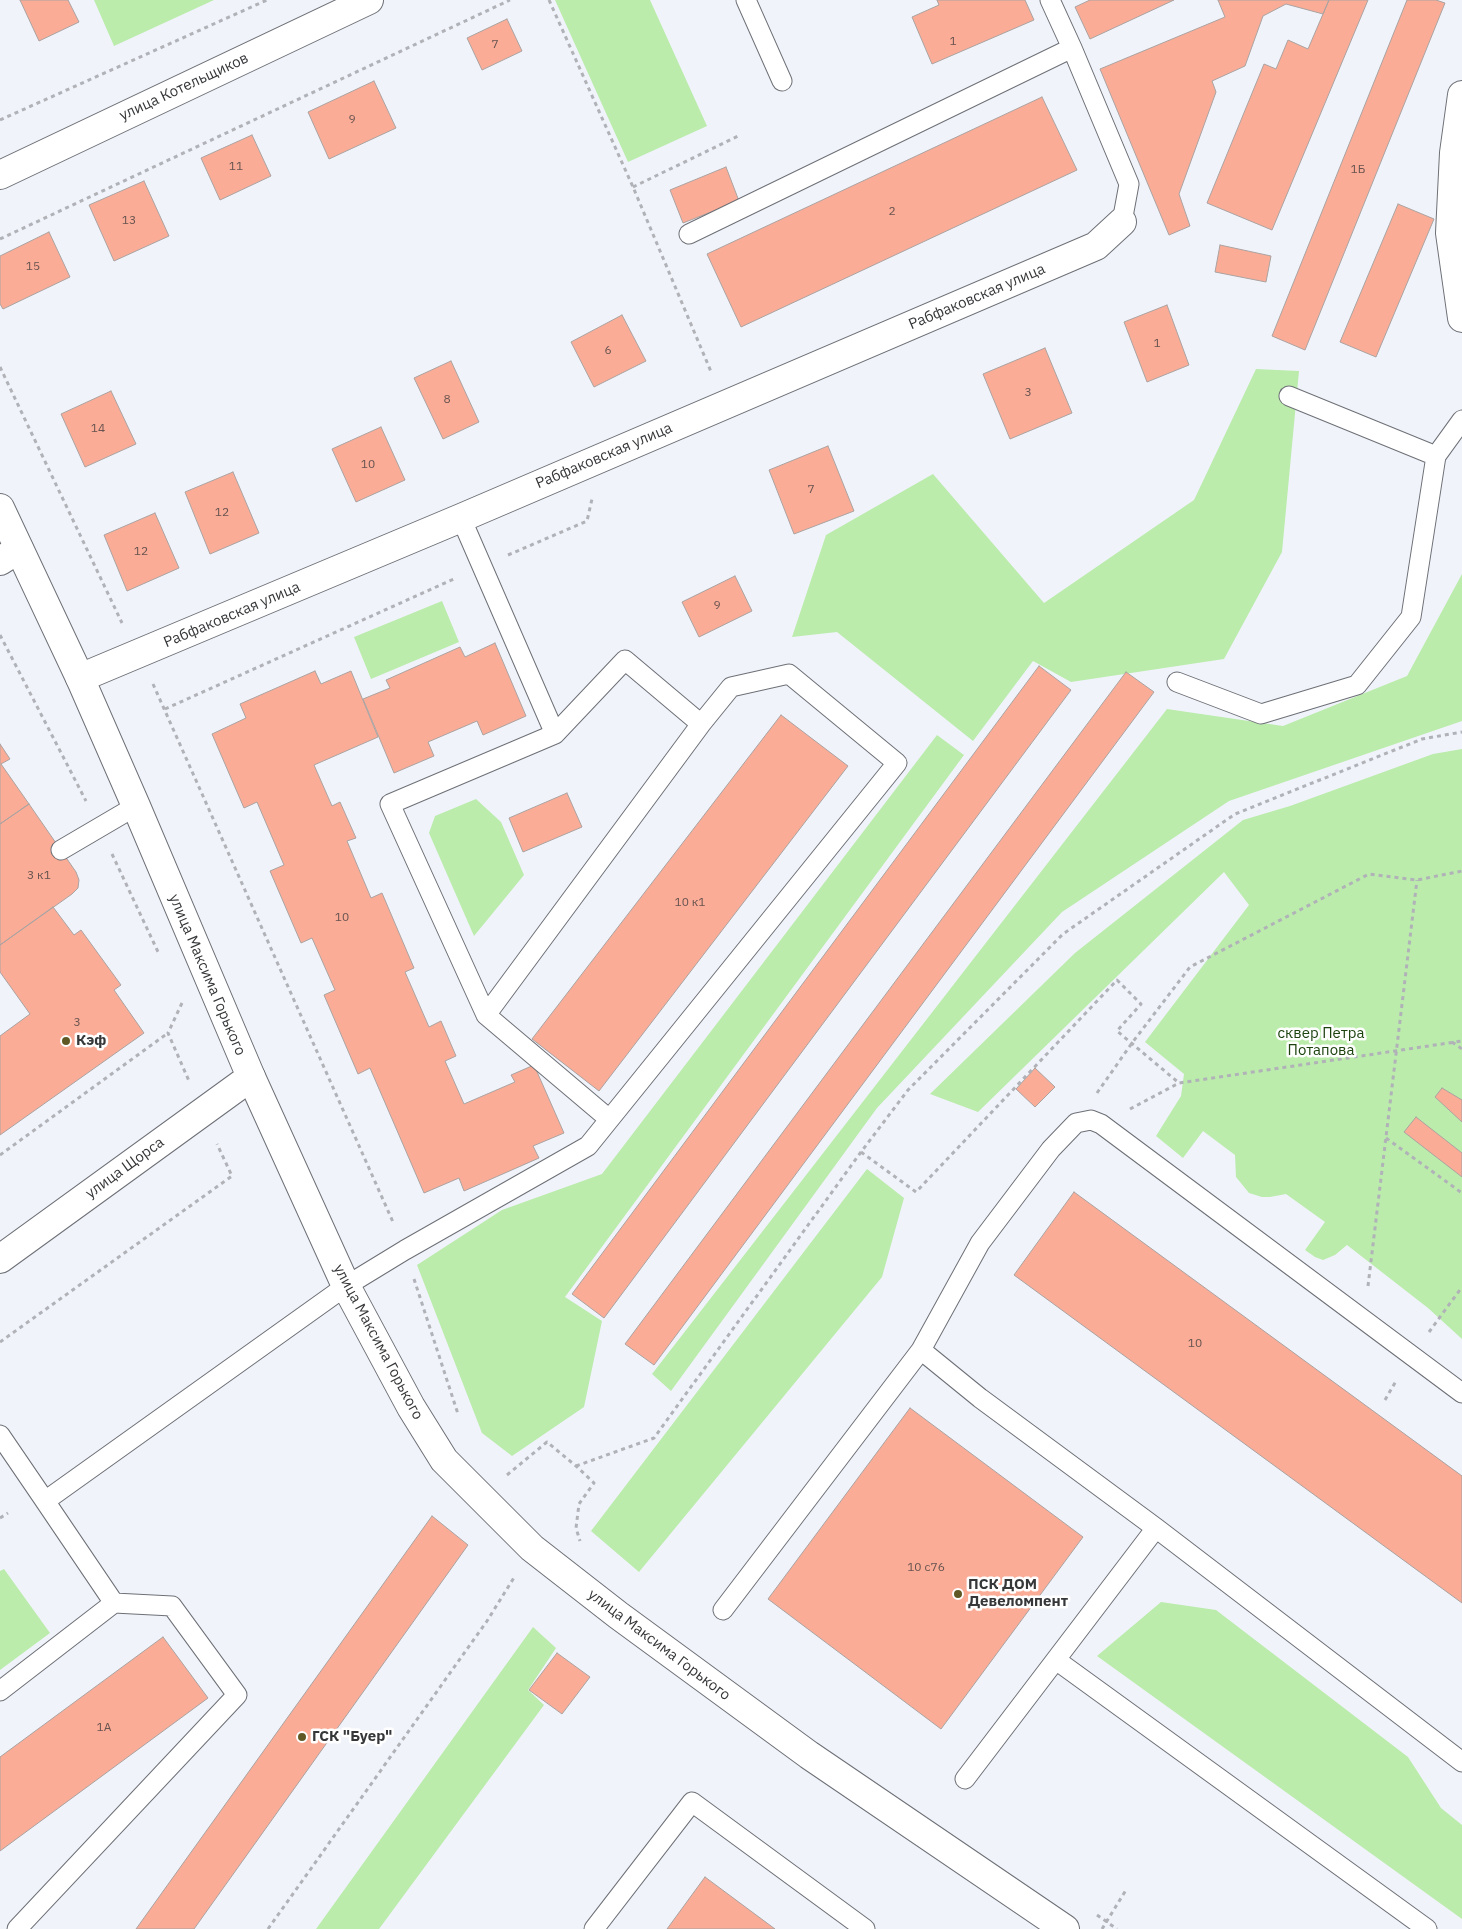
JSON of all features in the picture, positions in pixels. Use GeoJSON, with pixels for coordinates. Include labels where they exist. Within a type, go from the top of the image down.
{"type":"FeatureCollection","features":[{"type":"Feature","properties":{"kind":"street","name":"улица Котельщиков"},"geometry":{"type":"LineString","coordinates":[[0,175],[369,0]]}},
{"type":"Feature","properties":{"kind":"street"},"geometry":{"type":"LineString","coordinates":[[1462,95],[1454,154],[1450,233],[1462,318]]}},
{"type":"Feature","properties":{"kind":"street","name":"Рабфаковская улица"},"geometry":{"type":"LineString","coordinates":[[80,678],[461,518],[1096,246],[1122,222]]}},
{"type":"Feature","properties":{"kind":"street","name":"улица Максима Горького"},"geometry":{"type":"LineString","coordinates":[[0,508],[9,555],[80,678],[251,1077],[346,1286],[411,1407],[444,1460],[532,1548],[571,1578],[809,1755],[1054,1926]]}},
{"type":"Feature","properties":{"kind":"street","name":"улица Щорса"},"geometry":{"type":"LineString","coordinates":[[0,1260],[251,1077]]}},
{"type":"Feature","properties":{"kind":"lane"},"geometry":{"type":"LineString","coordinates":[[746,0],[782,81]]}},
{"type":"Feature","properties":{"kind":"lane"},"geometry":{"type":"LineString","coordinates":[[1050,0],[1129,184],[1122,222]]}},
{"type":"Feature","properties":{"kind":"lane"},"geometry":{"type":"LineString","coordinates":[[689,234],[1072,48]]}},
{"type":"Feature","properties":{"kind":"lane"},"geometry":{"type":"LineString","coordinates":[[1289,396],[1436,456]]}},
{"type":"Feature","properties":{"kind":"lane"},"geometry":{"type":"LineString","coordinates":[[1178,682],[1260,714],[1357,685],[1411,617],[1436,456],[1462,420]]}},
{"type":"Feature","properties":{"kind":"lane"},"geometry":{"type":"LineString","coordinates":[[461,518],[555,734]]}},
{"type":"Feature","properties":{"kind":"lane"},"geometry":{"type":"LineString","coordinates":[[609,1119],[486,1015],[390,804],[555,734],[625,660],[701,724]]}},
{"type":"Feature","properties":{"kind":"lane"},"geometry":{"type":"LineString","coordinates":[[45,1502],[346,1286],[405,1250],[588,1146],[897,763],[789,674],[731,687],[701,724],[486,1015]]}},
{"type":"Feature","properties":{"kind":"lane"},"geometry":{"type":"LineString","coordinates":[[61,850],[136,806]]}},
{"type":"Feature","properties":{"kind":"lane"},"geometry":{"type":"LineString","coordinates":[[723,1610],[921,1350],[980,1242],[1051,1149],[1076,1123],[1091,1120],[1101,1124],[1462,1393]]}},
{"type":"Feature","properties":{"kind":"lane"},"geometry":{"type":"LineString","coordinates":[[921,1350],[980,1398],[1156,1528],[1462,1762]]}},
{"type":"Feature","properties":{"kind":"lane"},"geometry":{"type":"LineString","coordinates":[[0,1435],[114,1603]]}},
{"type":"Feature","properties":{"kind":"lane"},"geometry":{"type":"LineString","coordinates":[[965,1779],[1156,1528]]}},
{"type":"Feature","properties":{"kind":"lane"},"geometry":{"type":"LineString","coordinates":[[0,1690],[114,1603],[172,1606],[237,1695],[17,1929]]}},
{"type":"Feature","properties":{"kind":"lane"},"geometry":{"type":"LineString","coordinates":[[1056,1660],[1427,1929]]}},
{"type":"Feature","properties":{"kind":"lane"},"geometry":{"type":"LineString","coordinates":[[594,1929],[692,1802],[865,1929]]}},
{"type":"Feature","properties":{"kind":"path"},"geometry":{"type":"LineString","coordinates":[[0,120],[267,0]]}},
{"type":"Feature","properties":{"kind":"path"},"geometry":{"type":"LineString","coordinates":[[0,239],[510,0]]}},
{"type":"Feature","properties":{"kind":"path"},"geometry":{"type":"LineString","coordinates":[[549,0],[633,187],[725,404]]}},
{"type":"Feature","properties":{"kind":"path"},"geometry":{"type":"LineString","coordinates":[[633,187],[738,136]]}},
{"type":"Feature","properties":{"kind":"path"},"geometry":{"type":"LineString","coordinates":[[0,367],[165,709],[405,1250],[459,1417]]}},
{"type":"Feature","properties":{"kind":"path"},"geometry":{"type":"LineString","coordinates":[[165,709],[587,520],[593,495]]}},
{"type":"Feature","properties":{"kind":"path"},"geometry":{"type":"LineString","coordinates":[[0,635],[99,828],[162,960]]}},
{"type":"Feature","properties":{"kind":"path"},"geometry":{"type":"LineString","coordinates":[[576,1466],[654,1438],[908,1090],[1063,934],[1235,814],[1422,739],[1462,732]]}},
{"type":"Feature","properties":{"kind":"path"},"geometry":{"type":"LineString","coordinates":[[1076,1123],[1132,1043],[1190,967],[1369,874],[1417,880],[1462,871]]}},
{"type":"Feature","properties":{"kind":"path"},"geometry":{"type":"LineString","coordinates":[[1356,1314],[1366,1300],[1417,880]]}},
{"type":"Feature","properties":{"kind":"path"},"geometry":{"type":"LineString","coordinates":[[861,1152],[916,1192],[1117,980],[1141,1004],[1117,1032],[1179,1083]]}},
{"type":"Feature","properties":{"kind":"path"},"geometry":{"type":"LineString","coordinates":[[0,1155],[168,1032],[183,1004],[178,995]]}},
{"type":"Feature","properties":{"kind":"path"},"geometry":{"type":"LineString","coordinates":[[0,1342],[232,1176],[168,1032]]}},
{"type":"Feature","properties":{"kind":"path"},"geometry":{"type":"LineString","coordinates":[[1101,1124],[1179,1083],[1462,1041]]}},
{"type":"Feature","properties":{"kind":"path"},"geometry":{"type":"LineString","coordinates":[[1452,1042],[1462,1050]]}},
{"type":"Feature","properties":{"kind":"path"},"geometry":{"type":"LineString","coordinates":[[1386,1137],[1462,1193]]}},
{"type":"Feature","properties":{"kind":"path"},"geometry":{"type":"LineString","coordinates":[[502,1479],[547,1442],[576,1466],[594,1483],[579,1504],[576,1528],[582,1546]]}},
{"type":"Feature","properties":{"kind":"path"},"geometry":{"type":"LineString","coordinates":[[0,1518],[8,1513]]}},
{"type":"Feature","properties":{"kind":"path"},"geometry":{"type":"LineString","coordinates":[[268,1929],[488,1621],[532,1548]]}},
{"type":"Feature","properties":{"kind":"path"},"geometry":{"type":"LineString","coordinates":[[1102,1929],[1126,1890]]}},
{"type":"Feature","properties":{"kind":"path"},"geometry":{"type":"LineString","coordinates":[[1090,1911],[1117,1929]]}},
{"type":"Feature","properties":{"kind":"green space"},"geometry":{"type":"Polygon","coordinates":[[[94,0],[214,0],[114,46],[94,0]]]}},
{"type":"Feature","properties":{"kind":"green space"},"geometry":{"type":"Polygon","coordinates":[[[555,0],[650,0],[707,126],[628,162],[555,0]]]}},
{"type":"Feature","properties":{"kind":"green space"},"geometry":{"type":"Polygon","coordinates":[[[1256,369],[1299,371],[1282,552],[1224,659],[1071,682],[1033,661],[973,741],[837,632],[792,637],[826,535],[933,474],[1044,603],[1194,500],[1256,369]]]}},
{"type":"Feature","properties":{"kind":"green space"},"geometry":{"type":"Polygon","coordinates":[[[1462,574],[1462,721],[1229,801],[1062,912],[877,1108],[671,1391],[652,1374],[1167,709],[1283,726],[1407,676],[1462,574]]]}},
{"type":"Feature","properties":{"kind":"green space"},"geometry":{"type":"Polygon","coordinates":[[[442,601],[459,642],[371,679],[354,637],[442,601]]]}},
{"type":"Feature","properties":{"kind":"green space"},"geometry":{"type":"Polygon","coordinates":[[[937,735],[964,755],[565,1297],[602,1321],[584,1407],[512,1456],[482,1433],[417,1265],[502,1210],[602,1174],[937,735]]]}},
{"type":"Feature","properties":{"kind":"green space","name":"сквер Петра Потапова"},"geometry":{"type":"Polygon","coordinates":[[[1462,749],[1462,1339],[1428,1308],[1347,1245],[1335,1255],[1323,1260],[1305,1250],[1325,1222],[1286,1194],[1262,1197],[1249,1193],[1236,1177],[1235,1155],[1203,1131],[1183,1158],[1156,1136],[1181,1096],[1184,1074],[1145,1042],[1249,905],[1224,872],[978,1112],[930,1094],[1075,953],[1243,820],[1290,806],[1433,754],[1462,749]]]}},
{"type":"Feature","properties":{"kind":"green space"},"geometry":{"type":"Polygon","coordinates":[[[476,799],[501,822],[524,875],[474,936],[429,833],[435,816],[476,799]]]}},
{"type":"Feature","properties":{"kind":"green space"},"geometry":{"type":"Polygon","coordinates":[[[867,1169],[904,1198],[882,1277],[639,1572],[591,1531],[867,1169]]]}},
{"type":"Feature","properties":{"kind":"green space"},"geometry":{"type":"Polygon","coordinates":[[[4,1569],[50,1633],[0,1670],[0,1571],[4,1569]]]}},
{"type":"Feature","properties":{"kind":"green space"},"geometry":{"type":"Polygon","coordinates":[[[1161,1602],[1216,1610],[1408,1757],[1441,1808],[1462,1825],[1462,1919],[1097,1656],[1161,1602]]]}},
{"type":"Feature","properties":{"kind":"green space"},"geometry":{"type":"Polygon","coordinates":[[[533,1627],[556,1648],[528,1690],[544,1705],[379,1929],[316,1929],[533,1627]]]}},
{"type":"Feature","properties":{"kind":"building"},"geometry":{"type":"Polygon","coordinates":[[[20,0],[68,0],[79,22],[39,41],[20,0]]]}},
{"type":"Feature","properties":{"kind":"building"},"geometry":{"type":"Polygon","coordinates":[[[937,0],[1025,0],[1034,20],[932,64],[912,17],[939,5],[937,0]]]}},
{"type":"Feature","properties":{"kind":"building"},"geometry":{"type":"Polygon","coordinates":[[[1090,0],[1174,0],[1090,39],[1075,7],[1090,0]]]}},
{"type":"Feature","properties":{"kind":"building"},"geometry":{"type":"Polygon","coordinates":[[[1218,0],[1329,0],[1323,14],[1286,4],[1263,16],[1245,66],[1212,81],[1216,92],[1179,194],[1190,226],[1169,235],[1100,69],[1225,17],[1218,0]]]}},
{"type":"Feature","properties":{"kind":"building"},"geometry":{"type":"Polygon","coordinates":[[[1329,0],[1368,0],[1272,230],[1207,203],[1264,64],[1276,69],[1288,40],[1308,49],[1329,0]]]}},
{"type":"Feature","properties":{"kind":"building"},"geometry":{"type":"Polygon","coordinates":[[[1407,0],[1436,0],[1445,3],[1305,350],[1272,336],[1407,0]]]}},
{"type":"Feature","properties":{"kind":"building"},"geometry":{"type":"Polygon","coordinates":[[[507,19],[522,51],[482,70],[467,38],[507,19]]]}},
{"type":"Feature","properties":{"kind":"building"},"geometry":{"type":"Polygon","coordinates":[[[374,81],[396,128],[329,159],[308,112],[374,81]]]}},
{"type":"Feature","properties":{"kind":"building"},"geometry":{"type":"Polygon","coordinates":[[[1042,97],[1077,170],[741,327],[707,254],[1042,97]]]}},
{"type":"Feature","properties":{"kind":"building"},"geometry":{"type":"Polygon","coordinates":[[[252,135],[271,176],[220,200],[201,158],[252,135]]]}},
{"type":"Feature","properties":{"kind":"building"},"geometry":{"type":"Polygon","coordinates":[[[726,167],[739,201],[683,223],[670,190],[726,167]]]}},
{"type":"Feature","properties":{"kind":"building"},"geometry":{"type":"Polygon","coordinates":[[[144,181],[169,236],[114,261],[89,205],[144,181]]]}},
{"type":"Feature","properties":{"kind":"building"},"geometry":{"type":"Polygon","coordinates":[[[1398,204],[1434,219],[1376,357],[1340,342],[1398,204]]]}},
{"type":"Feature","properties":{"kind":"building"},"geometry":{"type":"Polygon","coordinates":[[[49,232],[70,277],[3,309],[0,304],[0,256],[49,232]]]}},
{"type":"Feature","properties":{"kind":"building"},"geometry":{"type":"Polygon","coordinates":[[[1220,245],[1271,256],[1266,282],[1215,272],[1220,245]]]}},
{"type":"Feature","properties":{"kind":"building"},"geometry":{"type":"Polygon","coordinates":[[[1167,305],[1189,365],[1147,382],[1124,322],[1167,305]]]}},
{"type":"Feature","properties":{"kind":"building"},"geometry":{"type":"Polygon","coordinates":[[[622,315],[646,361],[594,387],[571,342],[622,315]]]}},
{"type":"Feature","properties":{"kind":"building"},"geometry":{"type":"Polygon","coordinates":[[[1045,348],[1072,413],[1010,439],[983,374],[1045,348]]]}},
{"type":"Feature","properties":{"kind":"building"},"geometry":{"type":"Polygon","coordinates":[[[451,361],[479,422],[443,439],[414,378],[451,361]]]}},
{"type":"Feature","properties":{"kind":"building"},"geometry":{"type":"Polygon","coordinates":[[[111,391],[136,444],[85,467],[61,414],[111,391]]]}},
{"type":"Feature","properties":{"kind":"building"},"geometry":{"type":"Polygon","coordinates":[[[381,427],[405,480],[356,502],[332,449],[381,427]]]}},
{"type":"Feature","properties":{"kind":"building"},"geometry":{"type":"Polygon","coordinates":[[[828,446],[854,511],[794,534],[769,470],[828,446]]]}},
{"type":"Feature","properties":{"kind":"building"},"geometry":{"type":"Polygon","coordinates":[[[233,472],[259,533],[210,554],[185,492],[233,472]]]}},
{"type":"Feature","properties":{"kind":"building"},"geometry":{"type":"Polygon","coordinates":[[[155,513],[179,568],[127,591],[104,535],[155,513]]]}},
{"type":"Feature","properties":{"kind":"building"},"geometry":{"type":"Polygon","coordinates":[[[735,576],[752,611],[699,637],[682,602],[735,576]]]}},
{"type":"Feature","properties":{"kind":"building"},"geometry":{"type":"Polygon","coordinates":[[[495,643],[526,716],[483,735],[477,721],[428,742],[434,756],[394,773],[363,699],[390,688],[386,680],[460,647],[465,657],[495,643]]]}},
{"type":"Feature","properties":{"kind":"building"},"geometry":{"type":"Polygon","coordinates":[[[1039,666],[1071,690],[604,1318],[572,1294],[1039,666]]]}},
{"type":"Feature","properties":{"kind":"building"},"geometry":{"type":"Polygon","coordinates":[[[315,671],[321,684],[351,671],[378,737],[314,765],[332,806],[340,802],[356,838],[347,841],[371,898],[382,893],[414,968],[405,972],[429,1027],[441,1021],[456,1056],[445,1061],[464,1104],[515,1082],[511,1075],[534,1065],[564,1133],[533,1146],[539,1158],[464,1191],[459,1178],[424,1193],[370,1068],[358,1074],[324,995],[335,990],[312,938],[301,943],[270,871],[284,865],[257,802],[244,808],[212,734],[246,718],[240,704],[315,671]]]}},
{"type":"Feature","properties":{"kind":"building"},"geometry":{"type":"Polygon","coordinates":[[[1126,672],[1154,692],[654,1365],[625,1344],[1126,672]]]}},
{"type":"Feature","properties":{"kind":"building"},"geometry":{"type":"Polygon","coordinates":[[[781,715],[848,766],[599,1091],[532,1039],[781,715]]]}},
{"type":"Feature","properties":{"kind":"building"},"geometry":{"type":"Polygon","coordinates":[[[0,744],[10,759],[1,764],[29,804],[0,824],[0,744]]]}},
{"type":"Feature","properties":{"kind":"building"},"geometry":{"type":"Polygon","coordinates":[[[567,793],[582,827],[523,852],[509,818],[567,793]]]}},
{"type":"Feature","properties":{"kind":"building"},"geometry":{"type":"Polygon","coordinates":[[[29,804],[76,872],[79,880],[78,888],[0,945],[0,824],[29,804]]]}},
{"type":"Feature","properties":{"kind":"building"},"geometry":{"type":"Polygon","coordinates":[[[53,907],[74,935],[81,930],[121,985],[114,990],[144,1033],[0,1135],[0,1036],[30,1014],[0,972],[0,945],[53,907]]]}},
{"type":"Feature","properties":{"kind":"building"},"geometry":{"type":"Polygon","coordinates":[[[1035,1068],[1055,1087],[1035,1107],[1016,1089],[1035,1068]]]}},
{"type":"Feature","properties":{"kind":"building"},"geometry":{"type":"Polygon","coordinates":[[[1442,1088],[1462,1100],[1462,1122],[1435,1097],[1442,1088]]]}},
{"type":"Feature","properties":{"kind":"building"},"geometry":{"type":"Polygon","coordinates":[[[1416,1117],[1462,1153],[1462,1177],[1404,1132],[1416,1117]]]}},
{"type":"Feature","properties":{"kind":"building"},"geometry":{"type":"Polygon","coordinates":[[[1074,1192],[1462,1476],[1462,1603],[1014,1275],[1074,1192]]]}},
{"type":"Feature","properties":{"kind":"building"},"geometry":{"type":"Polygon","coordinates":[[[910,1408],[1083,1537],[941,1729],[768,1599],[910,1408]]]}},
{"type":"Feature","properties":{"kind":"building","name":"ГСК \"Буер\""},"geometry":{"type":"Polygon","coordinates":[[[432,1516],[468,1545],[194,1929],[136,1929],[432,1516]]]}},
{"type":"Feature","properties":{"kind":"building"},"geometry":{"type":"Polygon","coordinates":[[[163,1637],[208,1698],[0,1851],[0,1757],[163,1637]]]}},
{"type":"Feature","properties":{"kind":"building"},"geometry":{"type":"Polygon","coordinates":[[[557,1653],[590,1677],[562,1714],[529,1690],[557,1653]]]}},
{"type":"Feature","properties":{"kind":"building"},"geometry":{"type":"Polygon","coordinates":[[[705,1877],[775,1929],[667,1929],[705,1877]]]}},
{"type":"Feature","properties":{"kind":"place","name":"Кэф"},"geometry":{"type":"Point","coordinates":[66,1041]}},
{"type":"Feature","properties":{"kind":"place","name":"ПСК ДОМ Девеломпент"},"geometry":{"type":"Point","coordinates":[958,1594]}},
{"type":"Feature","properties":{"kind":"place","name":"ГСК \"Буер\""},"geometry":{"type":"Point","coordinates":[302,1737]}}]}
